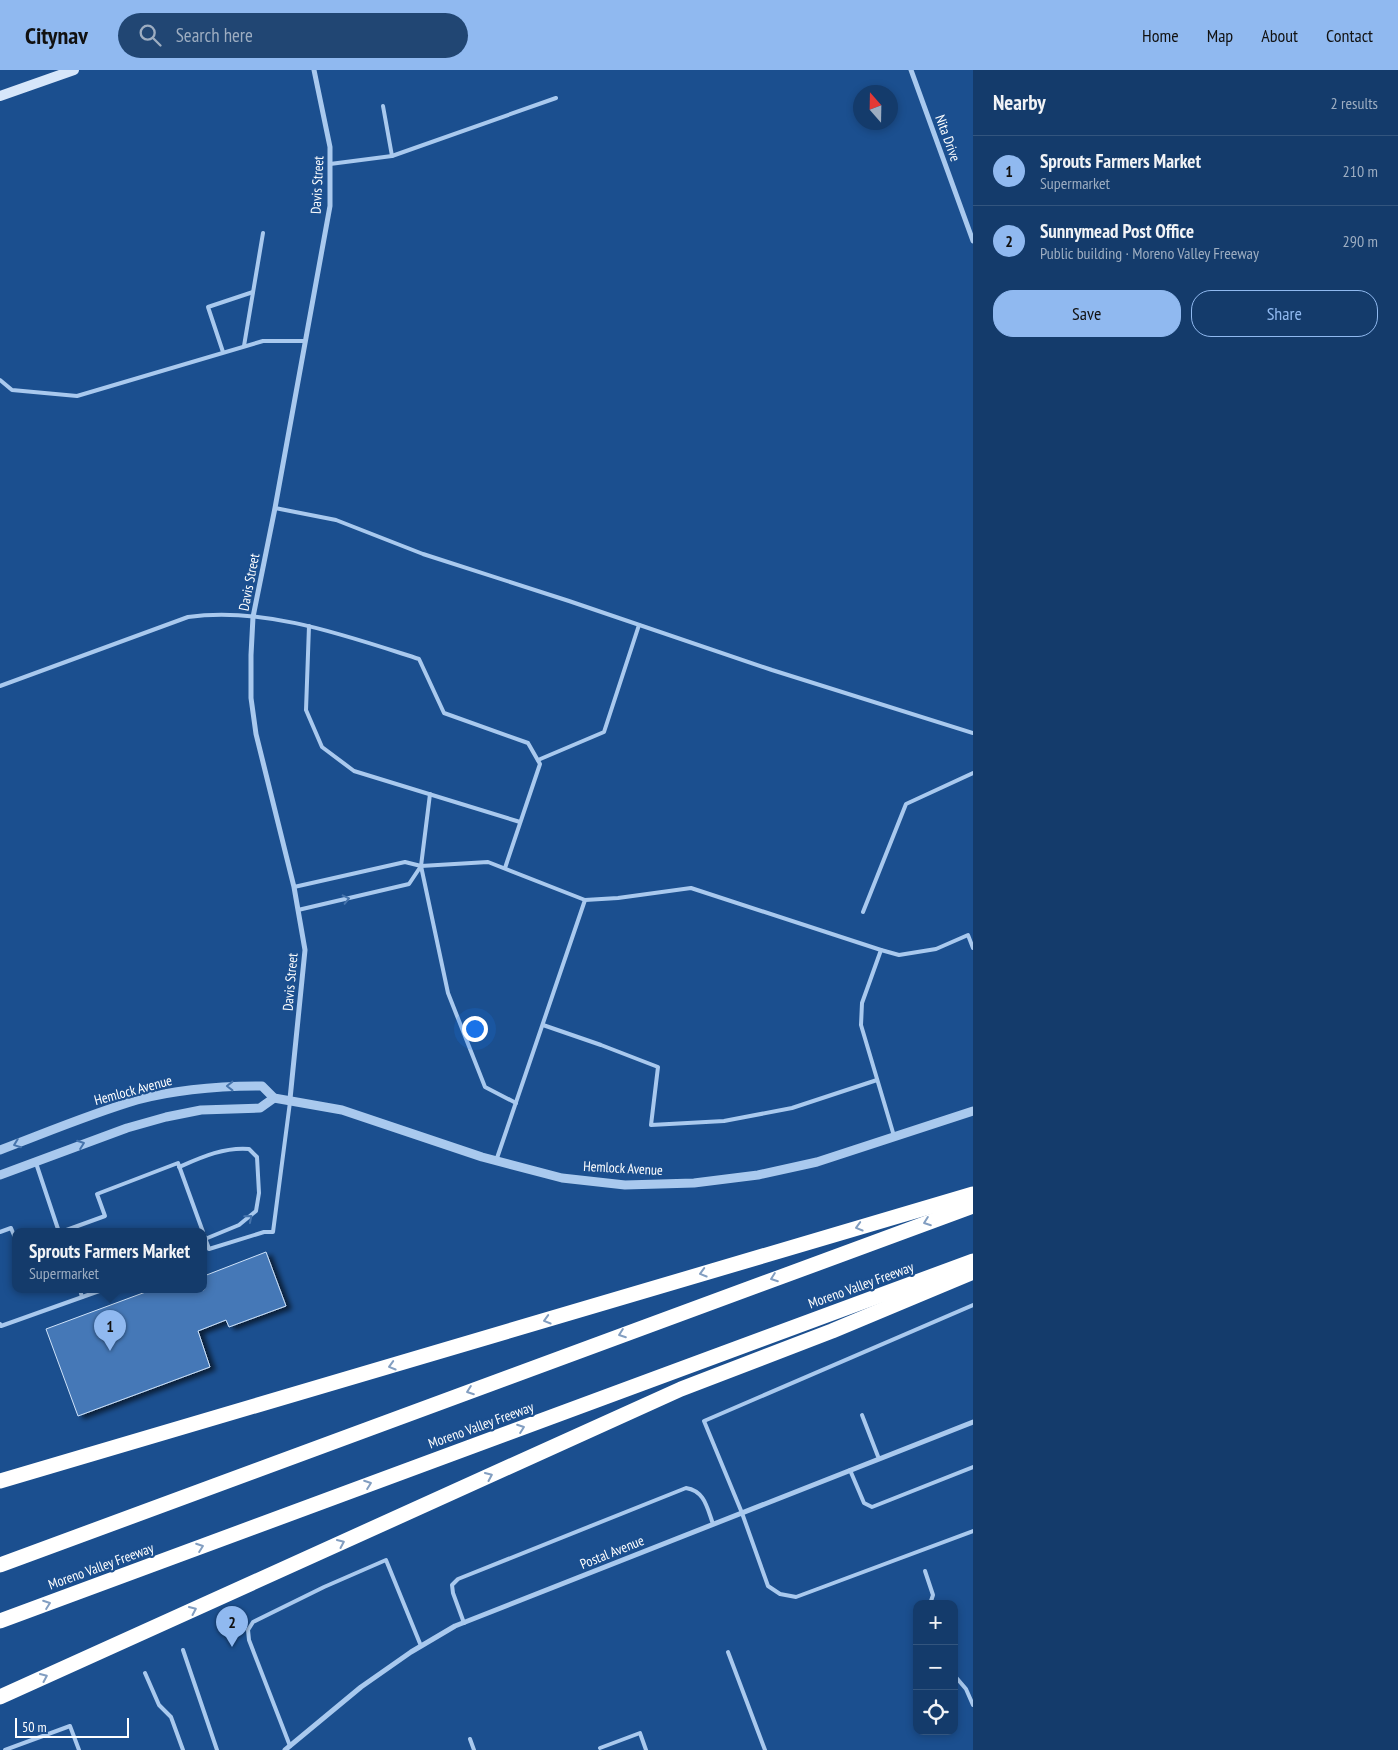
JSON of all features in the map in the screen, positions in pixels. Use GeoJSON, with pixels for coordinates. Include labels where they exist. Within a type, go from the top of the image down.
{"type":"FeatureCollection","features":[{"type":"Feature","properties":{"kind":"highway"},"geometry":{"type":"LineString","coordinates":[[0,1481],[973,1194]]}},
{"type":"Feature","properties":{"kind":"highway"},"geometry":{"type":"LineString","coordinates":[[0,1565],[973,1206]]}},
{"type":"Feature","properties":{"kind":"highway","name":"Moreno Valley Freeway"},"geometry":{"type":"LineString","coordinates":[[1,1621],[973,1262]]}},
{"type":"Feature","properties":{"kind":"highway"},"geometry":{"type":"LineString","coordinates":[[0,1697],[681,1390],[832,1331],[973,1272]]}},
{"type":"Feature","properties":{"kind":"main road"},"geometry":{"type":"LineString","coordinates":[[0,96],[71,70]]}},
{"type":"Feature","properties":{"kind":"street","name":"Davis Street"},"geometry":{"type":"LineString","coordinates":[[290,1099],[305,950],[294,887],[256,734],[251,698],[254,616],[330,206],[330,148],[314,70]]}},
{"type":"Feature","properties":{"kind":"street","name":"Nita Drive"},"geometry":{"type":"LineString","coordinates":[[911,70],[973,241]]}},
{"type":"Feature","properties":{"kind":"street","name":"Hemlock Avenue"},"geometry":{"type":"LineString","coordinates":[[0,1150],[138,1100],[178,1092],[216,1086],[262,1086],[274,1098]]}},
{"type":"Feature","properties":{"kind":"street","name":"Hemlock Avenue"},"geometry":{"type":"LineString","coordinates":[[0,1174],[166,1116],[233,1107],[260,1108],[274,1098],[290,1099],[342,1110],[496,1161],[571,1179],[625,1185],[694,1183],[758,1175],[817,1162],[973,1111]]}},
{"type":"Feature","properties":{"kind":"street","name":"Postal Avenue"},"geometry":{"type":"LineString","coordinates":[[288,1748],[361,1687],[421,1646],[455,1626],[973,1422]]}},
{"type":"Feature","properties":{"kind":"lane"},"geometry":{"type":"LineString","coordinates":[[330,164],[392,156],[556,98]]}},
{"type":"Feature","properties":{"kind":"lane"},"geometry":{"type":"LineString","coordinates":[[383,106],[392,156]]}},
{"type":"Feature","properties":{"kind":"lane"},"geometry":{"type":"LineString","coordinates":[[244,346],[263,233]]}},
{"type":"Feature","properties":{"kind":"lane"},"geometry":{"type":"LineString","coordinates":[[223,352],[208,307],[253,292]]}},
{"type":"Feature","properties":{"kind":"lane"},"geometry":{"type":"LineString","coordinates":[[0,380],[12,390],[77,396],[263,341],[305,341]]}},
{"type":"Feature","properties":{"kind":"lane"},"geometry":{"type":"LineString","coordinates":[[275,508],[336,520],[423,554],[772,670],[973,733]]}},
{"type":"Feature","properties":{"kind":"lane"},"geometry":{"type":"LineString","coordinates":[[0,686],[188,617],[218,614],[254,616],[330,630],[419,659],[444,713],[528,743],[540,764],[504,868]]}},
{"type":"Feature","properties":{"kind":"lane"},"geometry":{"type":"LineString","coordinates":[[538,760],[604,732],[639,625]]}},
{"type":"Feature","properties":{"kind":"lane"},"geometry":{"type":"LineString","coordinates":[[308,626],[306,710],[322,747],[354,771],[520,822]]}},
{"type":"Feature","properties":{"kind":"lane"},"geometry":{"type":"LineString","coordinates":[[863,912],[906,804],[973,772]]}},
{"type":"Feature","properties":{"kind":"lane"},"geometry":{"type":"LineString","coordinates":[[430,794],[421,866],[448,993],[485,1087],[516,1103]]}},
{"type":"Feature","properties":{"kind":"lane"},"geometry":{"type":"LineString","coordinates":[[294,887],[405,862],[421,866],[488,862],[585,900],[618,898],[691,888],[899,956],[936,949],[973,932]]}},
{"type":"Feature","properties":{"kind":"lane"},"geometry":{"type":"LineString","coordinates":[[298,910],[408,884],[421,866]]}},
{"type":"Feature","properties":{"kind":"lane"},"geometry":{"type":"LineString","coordinates":[[496,1161],[585,900]]}},
{"type":"Feature","properties":{"kind":"lane"},"geometry":{"type":"LineString","coordinates":[[968,935],[973,948]]}},
{"type":"Feature","properties":{"kind":"lane"},"geometry":{"type":"LineString","coordinates":[[880,950],[862,1003],[861,1024],[894,1136]]}},
{"type":"Feature","properties":{"kind":"lane"},"geometry":{"type":"LineString","coordinates":[[543,1025],[658,1067],[651,1125],[724,1121],[792,1108],[877,1080]]}},
{"type":"Feature","properties":{"kind":"lane"},"geometry":{"type":"LineString","coordinates":[[207,1244],[209,1250],[264,1232],[273,1232],[290,1099]]}},
{"type":"Feature","properties":{"kind":"lane"},"geometry":{"type":"LineString","coordinates":[[179,1167],[212,1153],[235,1148],[249,1149],[257,1157],[260,1193],[256,1211],[239,1225],[207,1234]]}},
{"type":"Feature","properties":{"kind":"lane"},"geometry":{"type":"LineString","coordinates":[[36,1161],[59,1228]]}},
{"type":"Feature","properties":{"kind":"lane"},"geometry":{"type":"LineString","coordinates":[[71,1228],[105,1216],[97,1194],[178,1164],[201,1228]]}},
{"type":"Feature","properties":{"kind":"lane"},"geometry":{"type":"LineString","coordinates":[[0,1232],[11,1228],[12,1230]]}},
{"type":"Feature","properties":{"kind":"lane"},"geometry":{"type":"LineString","coordinates":[[81,1293],[82,1297]]}},
{"type":"Feature","properties":{"kind":"lane"},"geometry":{"type":"LineString","coordinates":[[0,1326],[93,1293]]}},
{"type":"Feature","properties":{"kind":"lane"},"geometry":{"type":"LineString","coordinates":[[973,1305],[704,1421],[742,1513],[768,1586],[780,1594],[796,1597],[973,1531]]}},
{"type":"Feature","properties":{"kind":"lane"},"geometry":{"type":"LineString","coordinates":[[862,1414],[879,1459]]}},
{"type":"Feature","properties":{"kind":"lane"},"geometry":{"type":"LineString","coordinates":[[850,1470],[864,1502],[872,1507],[973,1467]]}},
{"type":"Feature","properties":{"kind":"lane"},"geometry":{"type":"LineString","coordinates":[[464,1623],[453,1593],[452,1585],[458,1579],[686,1488],[696,1490],[702,1495],[713,1524]]}},
{"type":"Feature","properties":{"kind":"lane"},"geometry":{"type":"LineString","coordinates":[[288,1748],[249,1640],[248,1630],[253,1622],[324,1587],[386,1560],[421,1646]]}},
{"type":"Feature","properties":{"kind":"lane"},"geometry":{"type":"LineString","coordinates":[[924,1571],[933,1595],[931,1600]]}},
{"type":"Feature","properties":{"kind":"lane"},"geometry":{"type":"LineString","coordinates":[[184,1650],[217,1750]]}},
{"type":"Feature","properties":{"kind":"lane"},"geometry":{"type":"LineString","coordinates":[[728,1652],[766,1750]]}},
{"type":"Feature","properties":{"kind":"lane"},"geometry":{"type":"LineString","coordinates":[[145,1673],[160,1705],[171,1718],[184,1750]]}},
{"type":"Feature","properties":{"kind":"lane"},"geometry":{"type":"LineString","coordinates":[[958,1680],[966,1689],[973,1705]]}},
{"type":"Feature","properties":{"kind":"lane"},"geometry":{"type":"LineString","coordinates":[[5,1750],[70,1726],[79,1750]]}},
{"type":"Feature","properties":{"kind":"lane"},"geometry":{"type":"LineString","coordinates":[[600,1748],[640,1733],[646,1750]]}},
{"type":"Feature","properties":{"kind":"lane"},"geometry":{"type":"LineString","coordinates":[[470,1739],[474,1750]]}},
{"type":"Feature","properties":{"kind":"building"},"geometry":{"type":"Polygon","coordinates":[[[266,1252],[286,1306],[229,1327],[226,1320],[198,1331],[210,1367],[78,1416],[46,1329],[143,1293],[207,1293],[207,1275],[266,1252]]]}},
{"type":"Feature","properties":{"kind":"place","name":"Sprouts Farmers Market"},"geometry":{"type":"Point","coordinates":[110,1351]}},
{"type":"Feature","properties":{"kind":"place","name":"Sunnymead Post Office"},"geometry":{"type":"Point","coordinates":[232,1647]}}]}
